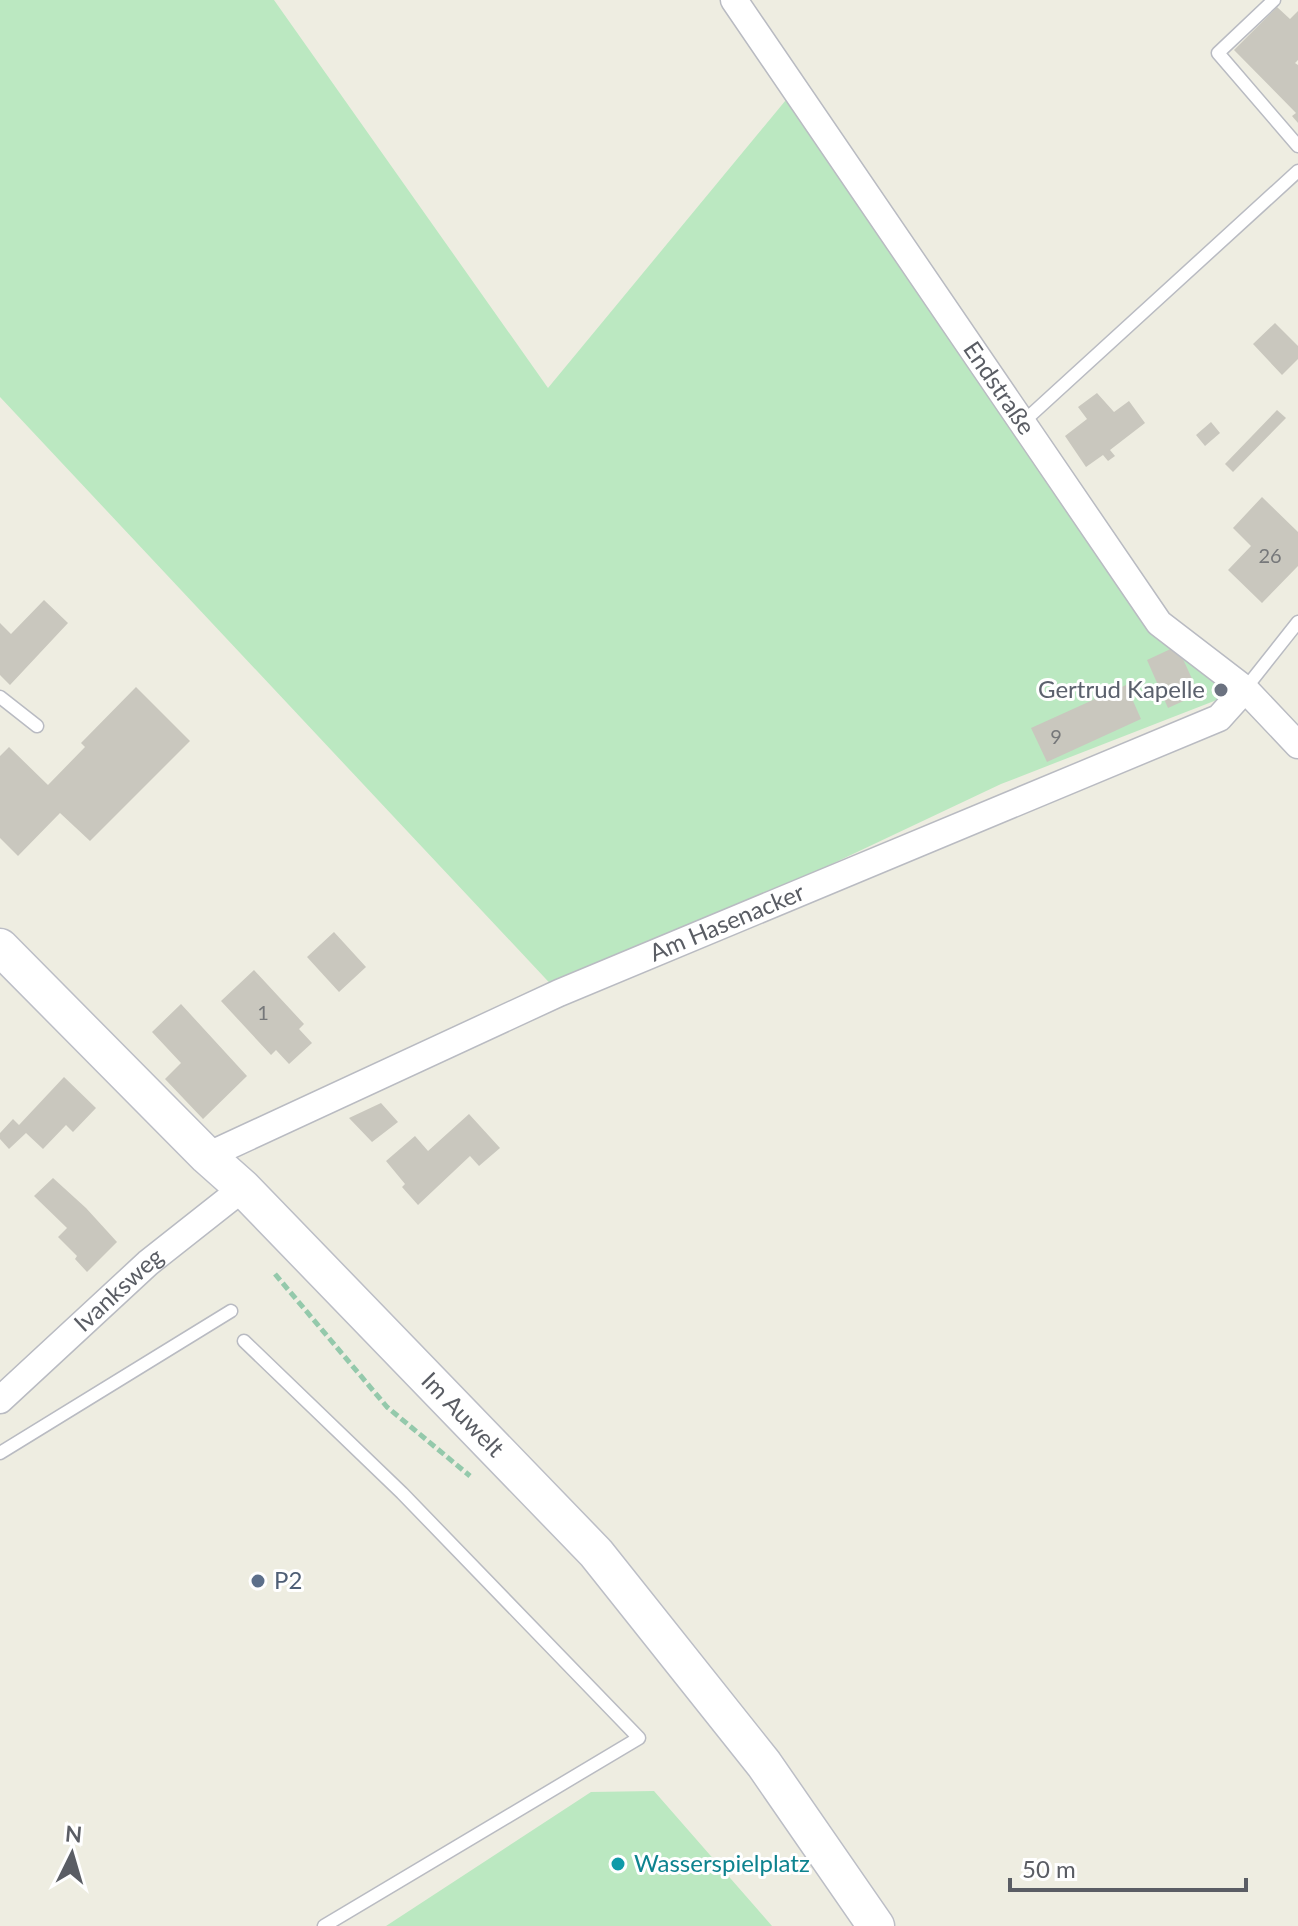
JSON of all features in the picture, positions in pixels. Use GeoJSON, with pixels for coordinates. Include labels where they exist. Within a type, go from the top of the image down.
{"type":"FeatureCollection","features":[{"type":"Feature","properties":{"kind":"main road","name":"Im Auwelt"},"geometry":{"type":"LineString","coordinates":[[0,947],[207,1156],[243,1188],[596,1553],[764,1764],[876,1926]]}},
{"type":"Feature","properties":{"kind":"street","name":"Endstraße"},"geometry":{"type":"LineString","coordinates":[[734,0],[1159,623],[1245,689],[1298,745]]}},
{"type":"Feature","properties":{"kind":"street","name":"Am Hasenacker"},"geometry":{"type":"LineString","coordinates":[[207,1156],[559,993],[1219,718],[1245,689]]}},
{"type":"Feature","properties":{"kind":"street","name":"Ivanksweg"},"geometry":{"type":"LineString","coordinates":[[0,1400],[148,1263],[243,1188]]}},
{"type":"Feature","properties":{"kind":"lane"},"geometry":{"type":"LineString","coordinates":[[1274,0],[1218,53],[1298,146]]}},
{"type":"Feature","properties":{"kind":"lane"},"geometry":{"type":"LineString","coordinates":[[1022,423],[1298,171]]}},
{"type":"Feature","properties":{"kind":"lane"},"geometry":{"type":"LineString","coordinates":[[1245,689],[1298,622]]}},
{"type":"Feature","properties":{"kind":"lane"},"geometry":{"type":"LineString","coordinates":[[0,697],[37,726]]}},
{"type":"Feature","properties":{"kind":"lane"},"geometry":{"type":"LineString","coordinates":[[0,1453],[231,1311]]}},
{"type":"Feature","properties":{"kind":"lane"},"geometry":{"type":"LineString","coordinates":[[244,1341],[402,1493],[639,1738],[324,1926]]}},
{"type":"Feature","properties":{"kind":"path"},"geometry":{"type":"LineString","coordinates":[[268,1266],[387,1407],[473,1478]]}},
{"type":"Feature","properties":{"kind":"green space"},"geometry":{"type":"Polygon","coordinates":[[[0,0],[274,0],[548,388],[795,89],[1159,623],[1245,689],[1001,784],[559,993],[0,397],[0,0]]]}},
{"type":"Feature","properties":{"kind":"green space"},"geometry":{"type":"Polygon","coordinates":[[[654,1791],[772,1926],[386,1926],[591,1792],[654,1791]]]}},
{"type":"Feature","properties":{"kind":"building"},"geometry":{"type":"Polygon","coordinates":[[[1277,7],[1290,19],[1298,11],[1298,60],[1295,63],[1298,65],[1298,123],[1292,116],[1296,113],[1234,50],[1277,7]]]}},
{"type":"Feature","properties":{"kind":"building"},"geometry":{"type":"Polygon","coordinates":[[[1275,323],[1298,346],[1298,359],[1282,375],[1253,344],[1275,323]]]}},
{"type":"Feature","properties":{"kind":"building"},"geometry":{"type":"Polygon","coordinates":[[[1097,393],[1114,412],[1129,401],[1145,423],[1110,450],[1115,456],[1108,461],[1103,455],[1086,467],[1065,436],[1087,419],[1078,407],[1097,393]]]}},
{"type":"Feature","properties":{"kind":"building"},"geometry":{"type":"Polygon","coordinates":[[[1277,410],[1286,418],[1233,472],[1225,464],[1277,410]]]}},
{"type":"Feature","properties":{"kind":"building"},"geometry":{"type":"Polygon","coordinates":[[[1211,422],[1220,433],[1205,446],[1196,435],[1211,422]]]}},
{"type":"Feature","properties":{"kind":"building"},"geometry":{"type":"Polygon","coordinates":[[[1262,497],[1298,532],[1298,566],[1262,603],[1228,570],[1251,546],[1233,528],[1262,497]]]}},
{"type":"Feature","properties":{"kind":"building"},"geometry":{"type":"Polygon","coordinates":[[[44,600],[68,623],[10,685],[0,675],[0,623],[11,634],[44,600]]]}},
{"type":"Feature","properties":{"kind":"building"},"geometry":{"type":"Polygon","coordinates":[[[1177,646],[1199,694],[1168,708],[1147,660],[1177,646]]]}},
{"type":"Feature","properties":{"kind":"building"},"geometry":{"type":"Polygon","coordinates":[[[1126,685],[1141,719],[1047,762],[1031,728],[1126,685]]]}},
{"type":"Feature","properties":{"kind":"building"},"geometry":{"type":"Polygon","coordinates":[[[136,687],[190,741],[90,841],[60,813],[18,856],[0,838],[0,756],[9,747],[48,785],[85,747],[81,743],[136,687]]]}},
{"type":"Feature","properties":{"kind":"building"},"geometry":{"type":"Polygon","coordinates":[[[334,932],[366,967],[339,992],[307,957],[334,932]]]}},
{"type":"Feature","properties":{"kind":"building"},"geometry":{"type":"Polygon","coordinates":[[[254,970],[304,1024],[299,1029],[312,1043],[289,1064],[276,1050],[271,1055],[221,1001],[254,970]]]}},
{"type":"Feature","properties":{"kind":"building"},"geometry":{"type":"Polygon","coordinates":[[[181,1004],[247,1076],[203,1119],[165,1079],[181,1063],[152,1032],[181,1004]]]}},
{"type":"Feature","properties":{"kind":"building"},"geometry":{"type":"Polygon","coordinates":[[[64,1077],[96,1108],[73,1132],[66,1125],[43,1149],[26,1133],[9,1149],[0,1139],[0,1133],[13,1119],[19,1125],[64,1077]]]}},
{"type":"Feature","properties":{"kind":"building"},"geometry":{"type":"Polygon","coordinates":[[[381,1103],[398,1122],[372,1142],[349,1118],[381,1103]]]}},
{"type":"Feature","properties":{"kind":"building"},"geometry":{"type":"Polygon","coordinates":[[[469,1114],[500,1148],[479,1166],[470,1156],[418,1205],[386,1161],[415,1136],[428,1151],[469,1114]]]}},
{"type":"Feature","properties":{"kind":"building"},"geometry":{"type":"Polygon","coordinates":[[[53,1178],[117,1242],[87,1272],[75,1259],[77,1256],[58,1237],[67,1228],[34,1196],[53,1178]]]}},
{"type":"Feature","properties":{"kind":"place","name":"Gertrud Kapelle"},"geometry":{"type":"Point","coordinates":[1221,690]}},
{"type":"Feature","properties":{"kind":"place","name":"P2"},"geometry":{"type":"Point","coordinates":[258,1581]}},
{"type":"Feature","properties":{"kind":"place","name":"Wasserspielplatz"},"geometry":{"type":"Point","coordinates":[618,1864]}}]}
